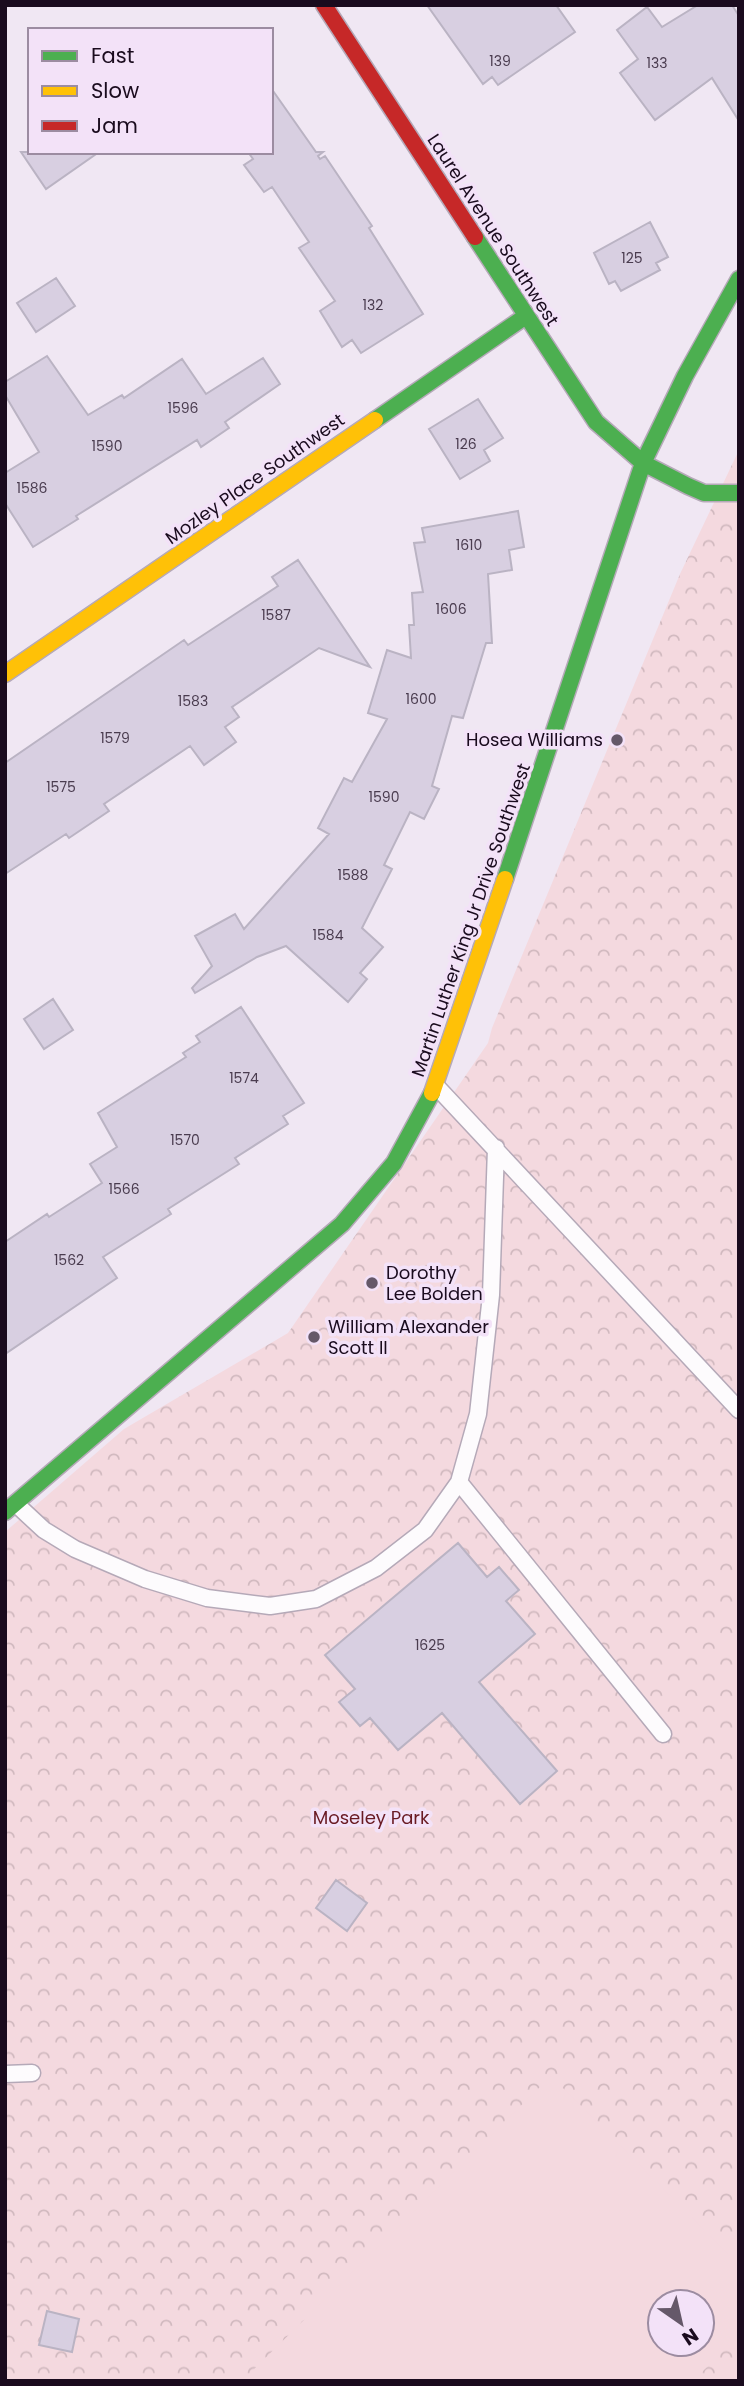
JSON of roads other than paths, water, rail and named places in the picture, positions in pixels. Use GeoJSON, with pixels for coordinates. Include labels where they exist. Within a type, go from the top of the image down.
{"type":"FeatureCollection","features":[{"type":"Feature","properties":{"kind":"main road","name":"Laurel Avenue Southwest"},"geometry":{"type":"LineString","coordinates":[[324,5],[596,422],[643,463],[704,493],[739,493]]}},
{"type":"Feature","properties":{"kind":"main road","name":"Martin Luther King Jr Drive Southwest"},"geometry":{"type":"LineString","coordinates":[[11,1508],[342,1224],[394,1163],[436,1086],[643,463],[685,376],[739,279]]}},
{"type":"Feature","properties":{"kind":"main road","name":"Mozley Place Southwest"},"geometry":{"type":"LineString","coordinates":[[5,674],[526,316]]}},
{"type":"Feature","properties":{"kind":"lane"},"geometry":{"type":"LineString","coordinates":[[436,1086],[739,1410]]}},
{"type":"Feature","properties":{"kind":"lane"},"geometry":{"type":"LineString","coordinates":[[11,1508],[75,1549],[145,1579],[207,1598],[270,1606],[316,1599],[376,1568],[425,1530],[459,1482],[478,1413],[491,1295],[496,1148]]}},
{"type":"Feature","properties":{"kind":"lane"},"geometry":{"type":"LineString","coordinates":[[459,1482],[663,1734]]}},
{"type":"Feature","properties":{"kind":"lane"},"geometry":{"type":"LineString","coordinates":[[5,2074],[32,2074]]}},
{"type":"Feature","properties":{"kind":"place","name":"Hosea Williams"},"geometry":{"type":"Point","coordinates":[617,740]}},
{"type":"Feature","properties":{"kind":"place","name":"Dorothy Lee Bolden"},"geometry":{"type":"Point","coordinates":[372,1283]}},
{"type":"Feature","properties":{"kind":"place","name":"William Alexander Scott II"},"geometry":{"type":"Point","coordinates":[314,1337]}},
{"type":"Feature","properties":{"kind":"park label","name":"Moseley Park"},"geometry":{"type":"Point","coordinates":[371,1818]}}]}
